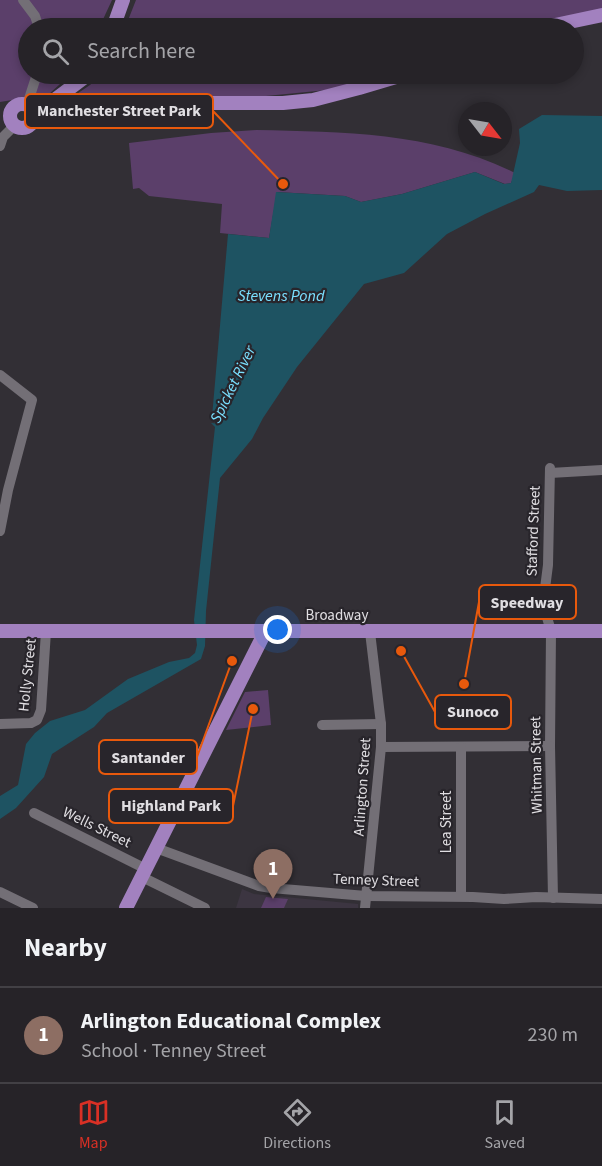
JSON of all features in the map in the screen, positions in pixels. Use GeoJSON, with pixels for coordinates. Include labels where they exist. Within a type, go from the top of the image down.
{"type":"FeatureCollection","features":[{"type":"Feature","properties":{"kind":"main road"},"geometry":{"type":"LineString","coordinates":[[117,18],[123,0]]}},
{"type":"Feature","properties":{"kind":"main road"},"geometry":{"type":"LineString","coordinates":[[584,19],[602,15]]}},
{"type":"Feature","properties":{"kind":"main road"},"geometry":{"type":"LineString","coordinates":[[76,84],[53,101],[31,112],[26,128],[22,129],[8,119],[16,105],[31,112],[183,103],[291,102],[313,100],[372,84]]}},
{"type":"Feature","properties":{"kind":"main road","name":"Broadway"},"geometry":{"type":"LineString","coordinates":[[0,631],[602,631]]}},
{"type":"Feature","properties":{"kind":"main road"},"geometry":{"type":"LineString","coordinates":[[126,908],[265,632]]}},
{"type":"Feature","properties":{"kind":"street"},"geometry":{"type":"LineString","coordinates":[[23,0],[36,18]]}},
{"type":"Feature","properties":{"kind":"street"},"geometry":{"type":"LineString","coordinates":[[31,112],[35,84]]}},
{"type":"Feature","properties":{"kind":"street"},"geometry":{"type":"LineString","coordinates":[[0,146],[8,119]]}},
{"type":"Feature","properties":{"kind":"street"},"geometry":{"type":"LineString","coordinates":[[0,375],[32,400],[4,490],[0,531]]}},
{"type":"Feature","properties":{"kind":"street","name":"Stafford Street"},"geometry":{"type":"LineString","coordinates":[[551,631],[543,604],[548,565],[550,470],[602,470]]}},
{"type":"Feature","properties":{"kind":"street","name":"Holly Street"},"geometry":{"type":"LineString","coordinates":[[0,724],[31,723],[37,720],[41,711],[46,631]]}},
{"type":"Feature","properties":{"kind":"street","name":"Whitman Street"},"geometry":{"type":"LineString","coordinates":[[551,631],[550,746],[553,898]]}},
{"type":"Feature","properties":{"kind":"street","name":"Arlington Street"},"geometry":{"type":"LineString","coordinates":[[365,908],[381,747],[381,724],[370,632]]}},
{"type":"Feature","properties":{"kind":"street"},"geometry":{"type":"LineString","coordinates":[[322,725],[381,724]]}},
{"type":"Feature","properties":{"kind":"street"},"geometry":{"type":"LineString","coordinates":[[381,747],[550,746]]}},
{"type":"Feature","properties":{"kind":"street","name":"Lea Street"},"geometry":{"type":"LineString","coordinates":[[461,747],[461,896]]}},
{"type":"Feature","properties":{"kind":"street","name":"Wells Street"},"geometry":{"type":"LineString","coordinates":[[34,813],[205,908]]}},
{"type":"Feature","properties":{"kind":"street","name":"Tenney Street"},"geometry":{"type":"LineString","coordinates":[[156,848],[259,886],[366,896],[461,896],[504,899],[602,898]]}},
{"type":"Feature","properties":{"kind":"street"},"geometry":{"type":"LineString","coordinates":[[0,892],[33,908]]}},
{"type":"Feature","properties":{"kind":"street"},"geometry":{"type":"LineString","coordinates":[[504,899],[519,908]]}},
{"type":"Feature","properties":{"kind":"shaded area"},"geometry":{"type":"Polygon","coordinates":[[[0,0],[112,0],[104,18],[18,18],[18,84],[60,84],[49,94],[0,102],[0,0]]]}},
{"type":"Feature","properties":{"kind":"shaded area"},"geometry":{"type":"Polygon","coordinates":[[[136,0],[602,0],[602,10],[560,18],[129,18],[136,0]]]}},
{"type":"Feature","properties":{"kind":"shaded area"},"geometry":{"type":"Polygon","coordinates":[[[355,84],[337,89],[266,96],[64,108],[62,104],[90,85],[355,84]]]}},
{"type":"Feature","properties":{"kind":"shaded area"},"geometry":{"type":"Polygon","coordinates":[[[256,130],[388,137],[452,149],[458,151],[458,156],[474,156],[515,173],[511,183],[505,184],[475,172],[402,194],[361,202],[345,196],[277,192],[269,238],[220,233],[222,204],[149,196],[139,188],[133,189],[129,143],[256,130]]]}},
{"type":"Feature","properties":{"kind":"shaded area"},"geometry":{"type":"Polygon","coordinates":[[[268,690],[271,725],[226,730],[245,692],[268,690]]]}},
{"type":"Feature","properties":{"kind":"shaded area"},"geometry":{"type":"Polygon","coordinates":[[[242,889],[254,894],[358,904],[358,908],[236,908],[242,889]]]}},
{"type":"Feature","properties":{"kind":"shaded area"},"geometry":{"type":"Polygon","coordinates":[[[266,897],[288,899],[284,908],[261,908],[266,897]]]}},
{"type":"Feature","properties":{"kind":"water","name":"Stevens Pond"},"geometry":{"type":"Polygon","coordinates":[[[542,115],[602,116],[602,190],[567,191],[539,185],[534,192],[447,234],[404,273],[364,284],[297,367],[263,418],[252,439],[220,478],[206,611],[205,646],[201,659],[107,713],[94,727],[52,754],[44,777],[16,808],[0,819],[0,796],[18,785],[26,744],[35,733],[50,721],[85,710],[128,679],[169,662],[189,658],[195,653],[197,645],[194,620],[215,427],[211,423],[221,424],[222,418],[212,417],[228,234],[269,238],[276,192],[345,196],[361,202],[402,194],[475,172],[504,184],[511,183],[520,143],[519,129],[542,115]]]}},
{"type":"Feature","properties":{"kind":"place","name":"Manchester Street Park"},"geometry":{"type":"Point","coordinates":[283,184]}},
{"type":"Feature","properties":{"kind":"place","name":"Sunoco"},"geometry":{"type":"Point","coordinates":[401,651]}},
{"type":"Feature","properties":{"kind":"place","name":"Santander"},"geometry":{"type":"Point","coordinates":[232,661]}},
{"type":"Feature","properties":{"kind":"place","name":"Speedway"},"geometry":{"type":"Point","coordinates":[464,684]}},
{"type":"Feature","properties":{"kind":"place","name":"Highland Park"},"geometry":{"type":"Point","coordinates":[253,709]}},
{"type":"Feature","properties":{"kind":"place","name":"Arlington Educational Complex"},"geometry":{"type":"Point","coordinates":[273,899]}},
{"type":"Feature","properties":{"kind":"water label","name":"Spicket River"},"geometry":{"type":"Point","coordinates":[232,384]}}]}
